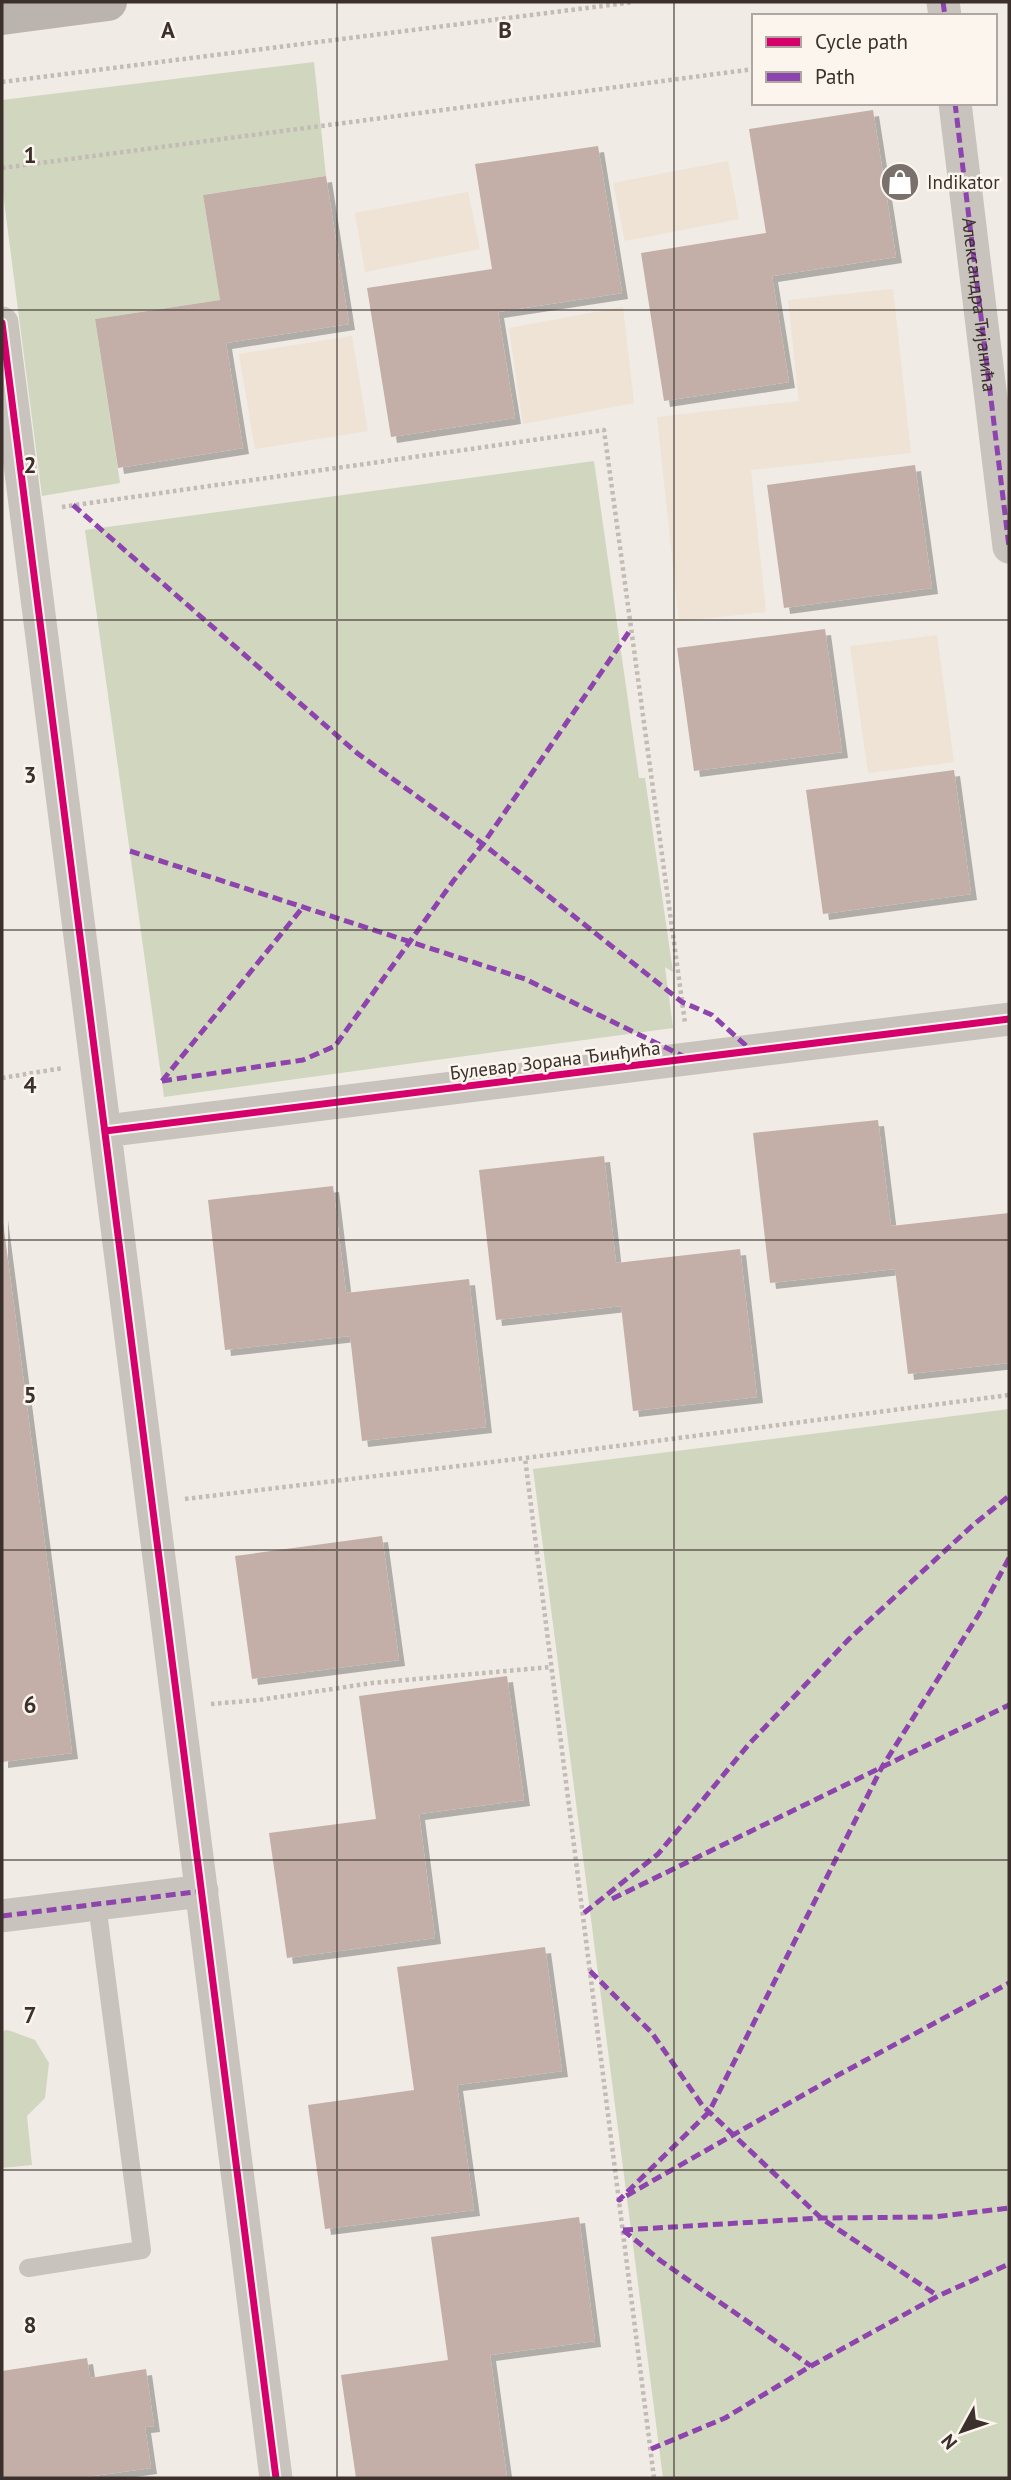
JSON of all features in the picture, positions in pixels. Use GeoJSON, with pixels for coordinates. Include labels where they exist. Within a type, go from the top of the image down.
{"type":"FeatureCollection","features":[{"type":"Feature","properties":{"kind":"street"},"geometry":{"type":"LineString","coordinates":[[2,16],[108,2]]}},
{"type":"Feature","properties":{"kind":"street","name":"Александра Тијанића"},"geometry":{"type":"LineString","coordinates":[[955,105],[1003,448],[1009,547]]}},
{"type":"Feature","properties":{"kind":"street"},"geometry":{"type":"LineString","coordinates":[[2,323],[276,2478]]}},
{"type":"Feature","properties":{"kind":"street","name":"Булевар Зорана Ђинђића"},"geometry":{"type":"LineString","coordinates":[[105,1131],[1009,1019]]}},
{"type":"Feature","properties":{"kind":"street"},"geometry":{"type":"LineString","coordinates":[[2,1916],[202,1891]]}},
{"type":"Feature","properties":{"kind":"lane"},"geometry":{"type":"LineString","coordinates":[[28,2268],[142,2250],[97,1904]]}},
{"type":"Feature","properties":{"kind":"path"},"geometry":{"type":"LineString","coordinates":[[2,82],[634,2]]}},
{"type":"Feature","properties":{"kind":"path"},"geometry":{"type":"LineString","coordinates":[[2,167],[752,69]]}},
{"type":"Feature","properties":{"kind":"path"},"geometry":{"type":"LineString","coordinates":[[26,512],[604,430],[690,1059]]}},
{"type":"Feature","properties":{"kind":"path"},"geometry":{"type":"LineString","coordinates":[[2,1078],[96,1063]]}},
{"type":"Feature","properties":{"kind":"path"},"geometry":{"type":"LineString","coordinates":[[152,1503],[1009,1395]]}},
{"type":"Feature","properties":{"kind":"path"},"geometry":{"type":"LineString","coordinates":[[525,1458],[654,2478]]}},
{"type":"Feature","properties":{"kind":"path"},"geometry":{"type":"LineString","coordinates":[[259,1700],[372,1683],[551,1667]]}},
{"type":"Feature","properties":{"kind":"green space"},"geometry":{"type":"Polygon","coordinates":[[[314,62],[326,176],[203,195],[220,300],[95,319],[120,483],[42,496],[2,185],[2,100],[314,62]]]}},
{"type":"Feature","properties":{"kind":"green space"},"geometry":{"type":"Polygon","coordinates":[[[594,461],[639,778],[645,778],[673,972],[665,967],[673,1028],[164,1097],[85,530],[594,461]]]}},
{"type":"Feature","properties":{"kind":"green space"},"geometry":{"type":"Polygon","coordinates":[[[1009,1409],[1009,2478],[663,2478],[533,1469],[1009,1409]]]}},
{"type":"Feature","properties":{"kind":"green space"},"geometry":{"type":"Polygon","coordinates":[[[8,2030],[35,2040],[49,2063],[45,2098],[27,2116],[32,2165],[2,2168],[2,2031],[8,2030]]]}},
{"type":"Feature","properties":{"kind":"shaded area"},"geometry":{"type":"Polygon","coordinates":[[[728,161],[739,219],[625,241],[613,183],[728,161]]]}},
{"type":"Feature","properties":{"kind":"shaded area"},"geometry":{"type":"Polygon","coordinates":[[[468,192],[480,249],[365,272],[355,213],[468,192]]]}},
{"type":"Feature","properties":{"kind":"shaded area"},"geometry":{"type":"Polygon","coordinates":[[[893,289],[911,453],[751,470],[766,612],[679,621],[657,417],[799,401],[788,300],[893,289]]]}},
{"type":"Feature","properties":{"kind":"shaded area"},"geometry":{"type":"Polygon","coordinates":[[[623,307],[634,403],[523,424],[509,328],[623,307]]]}},
{"type":"Feature","properties":{"kind":"shaded area"},"geometry":{"type":"Polygon","coordinates":[[[352,336],[368,431],[255,449],[239,354],[352,336]]]}},
{"type":"Feature","properties":{"kind":"shaded area"},"geometry":{"type":"Polygon","coordinates":[[[937,635],[954,762],[868,773],[850,646],[937,635]]]}},
{"type":"Feature","properties":{"kind":"building"},"geometry":{"type":"Polygon","coordinates":[[[873,110],[896,257],[772,276],[789,382],[664,401],[641,253],[766,233],[749,129],[873,110]]]}},
{"type":"Feature","properties":{"kind":"building"},"geometry":{"type":"Polygon","coordinates":[[[598,146],[622,293],[498,312],[515,418],[391,437],[367,288],[492,269],[475,164],[598,146]]]}},
{"type":"Feature","properties":{"kind":"building"},"geometry":{"type":"Polygon","coordinates":[[[326,176],[349,324],[226,343],[243,448],[118,468],[95,319],[220,300],[203,195],[326,176]]]}},
{"type":"Feature","properties":{"kind":"building"},"geometry":{"type":"Polygon","coordinates":[[[915,465],[932,588],[784,608],[767,485],[915,465]]]}},
{"type":"Feature","properties":{"kind":"building"},"geometry":{"type":"Polygon","coordinates":[[[825,629],[842,752],[694,771],[677,648],[825,629]]]}},
{"type":"Feature","properties":{"kind":"building"},"geometry":{"type":"Polygon","coordinates":[[[954,770],[971,894],[823,914],[806,790],[954,770]]]}},
{"type":"Feature","properties":{"kind":"building"},"geometry":{"type":"Polygon","coordinates":[[[878,1120],[891,1226],[1009,1213],[1009,1363],[908,1374],[895,1269],[770,1283],[753,1133],[878,1120]]]}},
{"type":"Feature","properties":{"kind":"building"},"geometry":{"type":"Polygon","coordinates":[[[604,1156],[616,1263],[740,1249],[757,1397],[633,1411],[621,1306],[496,1320],[479,1170],[604,1156]]]}},
{"type":"Feature","properties":{"kind":"building"},"geometry":{"type":"Polygon","coordinates":[[[333,1186],[346,1293],[469,1279],[486,1427],[362,1441],[350,1336],[225,1350],[208,1200],[333,1186]]]}},
{"type":"Feature","properties":{"kind":"building"},"geometry":{"type":"Polygon","coordinates":[[[2,1214],[72,1753],[2,1762],[2,1214]]]}},
{"type":"Feature","properties":{"kind":"building"},"geometry":{"type":"Polygon","coordinates":[[[382,1536],[399,1660],[252,1679],[235,1556],[382,1536]]]}},
{"type":"Feature","properties":{"kind":"building"},"geometry":{"type":"Polygon","coordinates":[[[507,1676],[524,1800],[419,1814],[435,1938],[287,1958],[269,1833],[376,1819],[359,1696],[507,1676]]]}},
{"type":"Feature","properties":{"kind":"building"},"geometry":{"type":"Polygon","coordinates":[[[545,1947],[562,2071],[457,2085],[474,2210],[325,2229],[308,2105],[414,2090],[397,1967],[545,1947]]]}},
{"type":"Feature","properties":{"kind":"building"},"geometry":{"type":"Polygon","coordinates":[[[579,2217],[595,2341],[490,2355],[507,2478],[356,2478],[341,2375],[448,2360],[431,2237],[579,2217]]]}},
{"type":"Feature","properties":{"kind":"building"},"geometry":{"type":"Polygon","coordinates":[[[87,2358],[90,2378],[146,2369],[154,2426],[145,2427],[151,2468],[78,2478],[4,2478],[2,2371],[87,2358]]]}},
{"type":"Feature","properties":{"kind":"marked path"},"geometry":{"type":"LineString","coordinates":[[943,2],[945,14]]}},
{"type":"Feature","properties":{"kind":"marked path"},"geometry":{"type":"LineString","coordinates":[[955,105],[1009,547]]}},
{"type":"Feature","properties":{"kind":"marked path"},"geometry":{"type":"LineString","coordinates":[[73,505],[357,753],[483,844],[682,1002],[712,1015],[752,1051]]}},
{"type":"Feature","properties":{"kind":"marked path"},"geometry":{"type":"LineString","coordinates":[[162,1081],[303,1060],[335,1046],[454,880],[483,844],[631,629]]}},
{"type":"Feature","properties":{"kind":"marked path"},"geometry":{"type":"LineString","coordinates":[[130,851],[525,979],[687,1058]]}},
{"type":"Feature","properties":{"kind":"marked path"},"geometry":{"type":"LineString","coordinates":[[162,1081],[303,907]]}},
{"type":"Feature","properties":{"kind":"marked path"},"geometry":{"type":"LineString","coordinates":[[584,1913],[658,1854],[749,1744],[849,1639],[973,1525],[1009,1496]]}},
{"type":"Feature","properties":{"kind":"marked path"},"geometry":{"type":"LineString","coordinates":[[1009,1558],[979,1614],[882,1767],[709,2112],[619,2200],[840,2074],[1009,1983]]}},
{"type":"Feature","properties":{"kind":"marked path"},"geometry":{"type":"LineString","coordinates":[[612,1899],[1009,1705]]}},
{"type":"Feature","properties":{"kind":"marked path"},"geometry":{"type":"LineString","coordinates":[[2,1916],[202,1891]]}},
{"type":"Feature","properties":{"kind":"marked path"},"geometry":{"type":"LineString","coordinates":[[590,1971],[652,2033],[702,2105],[821,2218],[938,2296]]}},
{"type":"Feature","properties":{"kind":"marked path"},"geometry":{"type":"LineString","coordinates":[[623,2230],[821,2218],[934,2217],[1009,2208]]}},
{"type":"Feature","properties":{"kind":"marked path"},"geometry":{"type":"LineString","coordinates":[[623,2230],[661,2261],[811,2366]]}},
{"type":"Feature","properties":{"kind":"marked path"},"geometry":{"type":"LineString","coordinates":[[651,2449],[725,2418],[811,2366],[938,2296],[1009,2264]]}},
{"type":"Feature","properties":{"kind":"cycle path"},"geometry":{"type":"LineString","coordinates":[[2,323],[276,2478]]}},
{"type":"Feature","properties":{"kind":"cycle path"},"geometry":{"type":"LineString","coordinates":[[105,1131],[1009,1019]]}},
{"type":"Feature","properties":{"kind":"place","name":"Indikator"},"geometry":{"type":"Point","coordinates":[900,182]}}]}
